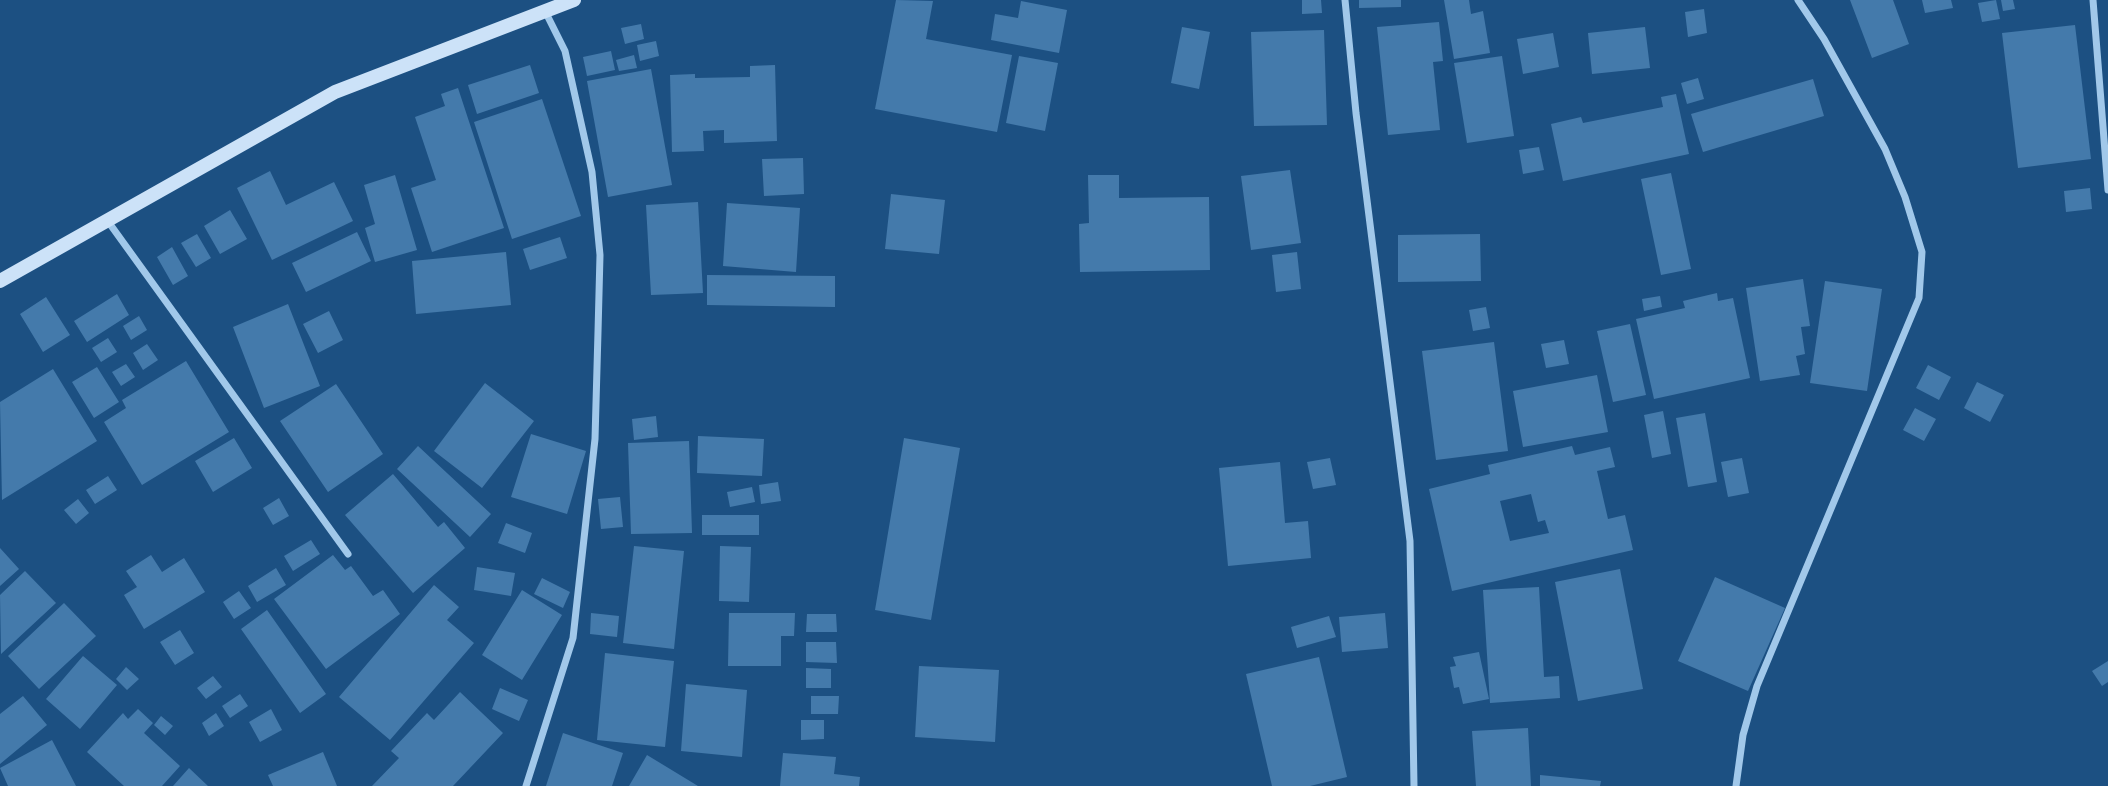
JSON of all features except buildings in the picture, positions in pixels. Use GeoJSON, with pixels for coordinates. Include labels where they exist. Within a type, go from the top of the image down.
{"type":"FeatureCollection","features":[{"type":"Feature","properties":{"kind":"main road"},"geometry":{"type":"LineString","coordinates":[[0,281],[335,92],[574,0]]}},
{"type":"Feature","properties":{"kind":"street"},"geometry":{"type":"LineString","coordinates":[[1345,0],[1358,127],[1410,541],[1415,786]]}},
{"type":"Feature","properties":{"kind":"street"},"geometry":{"type":"LineString","coordinates":[[1736,786],[1743,735],[1757,686],[1919,298],[1922,253],[1895,173],[1859,102],[1798,0]]}},
{"type":"Feature","properties":{"kind":"street"},"geometry":{"type":"LineString","coordinates":[[2093,0],[2108,190]]}},
{"type":"Feature","properties":{"kind":"street"},"geometry":{"type":"LineString","coordinates":[[526,786],[573,638],[595,439],[600,255],[592,172],[565,51],[545,10]]}},
{"type":"Feature","properties":{"kind":"street"},"geometry":{"type":"LineString","coordinates":[[106,220],[348,554]]}}]}
